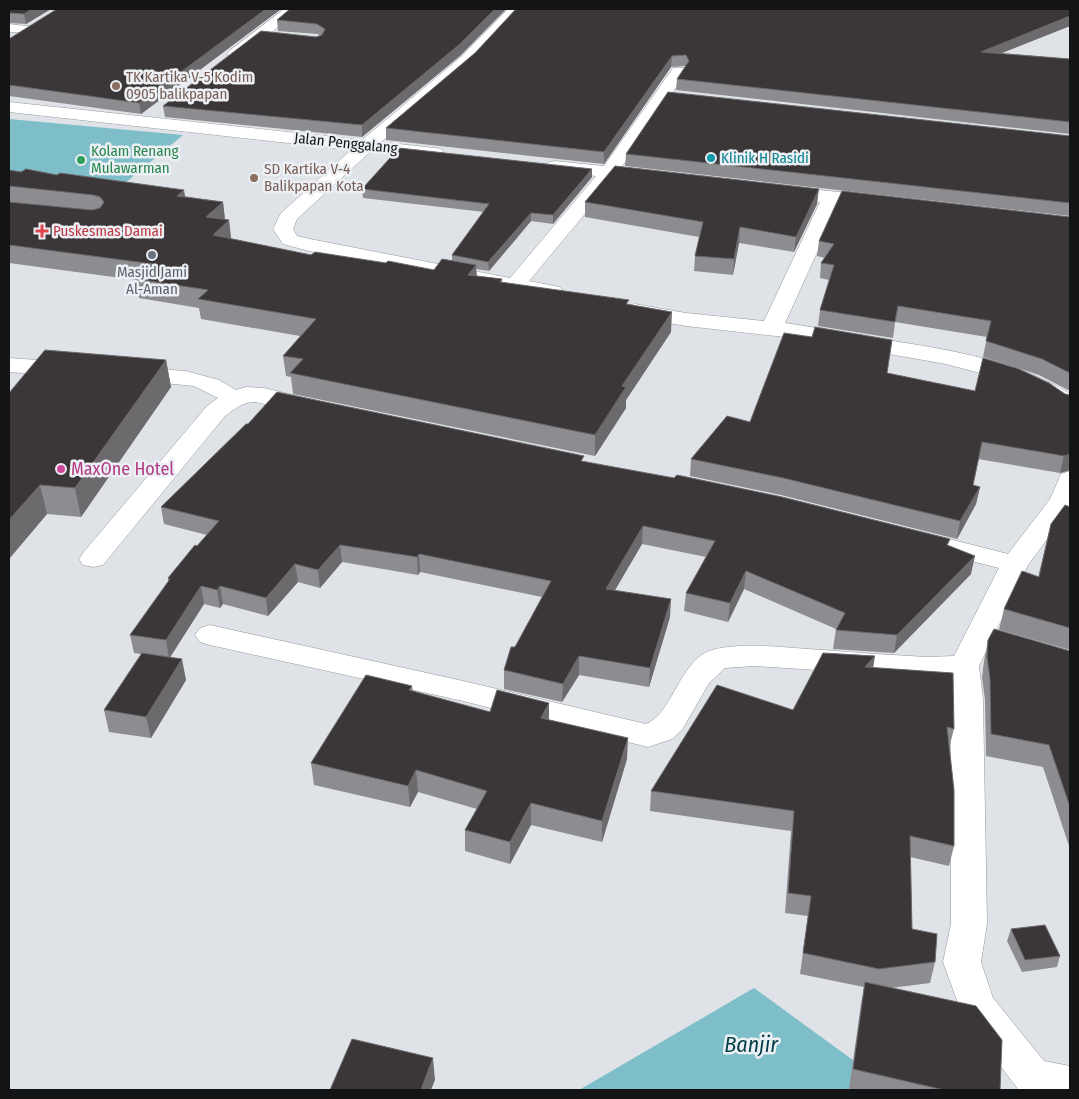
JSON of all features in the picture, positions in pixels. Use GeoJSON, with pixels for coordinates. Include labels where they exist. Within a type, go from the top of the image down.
{"type":"FeatureCollection","features":[{"type":"Feature","properties":{"kind":"street"},"geometry":{"type":"LineString","coordinates":[[220,65],[293,9]]}},
{"type":"Feature","properties":{"kind":"street"},"geometry":{"type":"LineString","coordinates":[[516,9],[468,59],[366,145],[288,218],[283,229],[290,240],[573,297]]}},
{"type":"Feature","properties":{"kind":"street"},"geometry":{"type":"LineString","coordinates":[[9,28],[30,30]]}},
{"type":"Feature","properties":{"kind":"street"},"geometry":{"type":"LineString","coordinates":[[259,35],[278,37]]}},
{"type":"Feature","properties":{"kind":"street"},"geometry":{"type":"LineString","coordinates":[[516,284],[609,173],[679,71]]}},
{"type":"Feature","properties":{"kind":"street"},"geometry":{"type":"LineString","coordinates":[[662,96],[681,98]]}},
{"type":"Feature","properties":{"kind":"street","name":"Jalan Penggalang"},"geometry":{"type":"LineString","coordinates":[[9,107],[454,155]]}},
{"type":"Feature","properties":{"kind":"street"},"geometry":{"type":"LineString","coordinates":[[144,123],[159,112]]}},
{"type":"Feature","properties":{"kind":"street"},"geometry":{"type":"LineString","coordinates":[[541,165],[661,179]]}},
{"type":"Feature","properties":{"kind":"street"},"geometry":{"type":"LineString","coordinates":[[765,190],[890,203]]}},
{"type":"Feature","properties":{"kind":"street"},"geometry":{"type":"LineString","coordinates":[[772,328],[832,197]]}},
{"type":"Feature","properties":{"kind":"street"},"geometry":{"type":"LineString","coordinates":[[612,306],[669,319],[772,328],[961,359],[1024,379],[1054,393],[1070,404]]}},
{"type":"Feature","properties":{"kind":"street"},"geometry":{"type":"LineString","coordinates":[[9,365],[86,371]]}},
{"type":"Feature","properties":{"kind":"street"},"geometry":{"type":"LineString","coordinates":[[115,373],[201,380],[223,389],[233,399]]}},
{"type":"Feature","properties":{"kind":"street"},"geometry":{"type":"LineString","coordinates":[[93,559],[216,411],[233,399],[252,394],[332,411]]}},
{"type":"Feature","properties":{"kind":"street"},"geometry":{"type":"LineString","coordinates":[[1068,494],[1015,564],[967,700],[969,924],[962,962],[977,1006],[1032,1077],[1070,1084]]}},
{"type":"Feature","properties":{"kind":"street"},"geometry":{"type":"LineString","coordinates":[[903,536],[1015,564]]}},
{"type":"Feature","properties":{"kind":"street"},"geometry":{"type":"LineString","coordinates":[[210,635],[463,691],[648,736],[661,732],[671,722],[697,677],[714,662],[724,658],[754,656],[927,667],[984,649]]}},
{"type":"Feature","properties":{"kind":"water","name":"Kolam Renang Mulawarman"},"geometry":{"type":"Polygon","coordinates":[[[9,119],[183,135],[112,194],[9,184],[9,119]]]}},
{"type":"Feature","properties":{"kind":"water","name":"Banjir"},"geometry":{"type":"Polygon","coordinates":[[[754,988],[894,1090],[579,1090],[754,988]]]}},
{"type":"Feature","properties":{"kind":"building"},"geometry":{"type":"Polygon","coordinates":[[[9,9],[32,9],[24,14],[9,13],[9,9]]]}},
{"type":"Feature","properties":{"kind":"building"},"geometry":{"type":"Polygon","coordinates":[[[57,9],[266,9],[139,103],[9,85],[9,39],[57,9]]]}},
{"type":"Feature","properties":{"kind":"building"},"geometry":{"type":"Polygon","coordinates":[[[290,9],[495,9],[460,44],[362,125],[163,106],[261,31],[316,37],[322,35],[325,29],[317,24],[277,20],[290,9]]]}},
{"type":"Feature","properties":{"kind":"building"},"geometry":{"type":"Polygon","coordinates":[[[516,9],[1070,9],[1070,16],[981,52],[1070,59],[1070,122],[677,79],[689,61],[686,55],[672,56],[604,152],[386,128],[475,53],[516,9]]]}},
{"type":"Feature","properties":{"kind":"building"},"geometry":{"type":"Polygon","coordinates":[[[668,92],[1070,136],[1070,203],[626,154],[668,92]]]}},
{"type":"Feature","properties":{"kind":"building"},"geometry":{"type":"Polygon","coordinates":[[[399,148],[592,169],[553,215],[531,213],[488,262],[452,255],[489,204],[362,189],[399,148]]]}},
{"type":"Feature","properties":{"kind":"building"},"geometry":{"type":"Polygon","coordinates":[[[615,166],[819,189],[796,237],[740,227],[734,259],[695,256],[703,222],[585,202],[615,166]]]}},
{"type":"Feature","properties":{"kind":"building"},"geometry":{"type":"Polygon","coordinates":[[[26,169],[57,175],[60,173],[184,190],[177,196],[223,202],[206,217],[229,220],[213,235],[311,255],[315,252],[386,263],[388,261],[434,270],[442,259],[476,265],[468,275],[502,279],[500,282],[629,300],[626,304],[672,312],[622,386],[626,387],[595,435],[290,373],[303,359],[283,356],[316,319],[198,299],[208,290],[136,279],[153,264],[9,245],[9,202],[92,210],[100,208],[104,202],[100,197],[93,195],[9,186],[9,170],[21,172],[26,169]]]}},
{"type":"Feature","properties":{"kind":"building"},"geometry":{"type":"Polygon","coordinates":[[[842,191],[1070,217],[1070,373],[1042,359],[986,341],[991,321],[898,306],[895,322],[820,310],[834,265],[821,263],[834,244],[819,241],[842,191]]]}},
{"type":"Feature","properties":{"kind":"building"},"geometry":{"type":"Polygon","coordinates":[[[815,327],[892,340],[887,373],[975,391],[983,358],[1019,369],[1049,383],[1065,394],[1070,395],[1070,454],[1064,456],[982,442],[973,485],[980,487],[960,521],[783,478],[691,459],[727,416],[750,422],[784,333],[812,337],[815,327]]]}},
{"type":"Feature","properties":{"kind":"building","name":"MaxOne Hotel"},"geometry":{"type":"Polygon","coordinates":[[[45,350],[166,360],[75,488],[40,485],[9,520],[9,393],[45,350]]]}},
{"type":"Feature","properties":{"kind":"building"},"geometry":{"type":"Polygon","coordinates":[[[277,392],[584,456],[581,461],[674,478],[677,475],[782,497],[950,539],[947,545],[975,556],[897,635],[836,630],[845,613],[746,571],[730,603],[686,593],[715,541],[643,526],[606,589],[671,599],[650,668],[579,656],[563,684],[504,670],[511,647],[515,647],[551,581],[419,554],[417,557],[340,545],[318,570],[295,564],[266,598],[220,586],[217,590],[201,586],[166,640],[130,635],[170,579],[168,578],[195,545],[197,546],[219,521],[161,507],[248,424],[277,392]]]}},
{"type":"Feature","properties":{"kind":"building"},"geometry":{"type":"Polygon","coordinates":[[[1065,505],[1070,507],[1070,628],[1004,609],[1022,571],[1039,577],[1051,524],[1065,505]]]}},
{"type":"Feature","properties":{"kind":"building"},"geometry":{"type":"Polygon","coordinates":[[[994,629],[1070,651],[1070,807],[1049,745],[991,734],[990,679],[987,657],[988,640],[994,629]]]}},
{"type":"Feature","properties":{"kind":"building"},"geometry":{"type":"Polygon","coordinates":[[[142,653],[182,659],[146,717],[104,710],[142,653]]]}},
{"type":"Feature","properties":{"kind":"building"},"geometry":{"type":"Polygon","coordinates":[[[823,653],[875,656],[865,667],[953,673],[954,729],[947,727],[954,790],[954,846],[910,836],[912,929],[937,934],[935,962],[879,969],[803,953],[811,896],[788,893],[794,811],[651,791],[717,685],[793,710],[823,653]]]}},
{"type":"Feature","properties":{"kind":"building"},"geometry":{"type":"Polygon","coordinates":[[[366,675],[412,686],[409,690],[490,712],[497,690],[549,703],[541,718],[628,738],[602,821],[531,803],[510,842],[465,830],[487,791],[416,770],[408,786],[311,763],[366,675]]]}},
{"type":"Feature","properties":{"kind":"building"},"geometry":{"type":"Polygon","coordinates":[[[1045,925],[1060,956],[1025,960],[1011,929],[1045,925]]]}},
{"type":"Feature","properties":{"kind":"building"},"geometry":{"type":"Polygon","coordinates":[[[865,982],[976,1006],[1002,1040],[1000,1090],[944,1090],[853,1069],[865,982]]]}},
{"type":"Feature","properties":{"kind":"building"},"geometry":{"type":"Polygon","coordinates":[[[352,1039],[433,1058],[421,1090],[330,1090],[352,1039]]]}},
{"type":"Feature","properties":{"kind":"place","name":"TK Kartika V-5 Kodim 0905 balikpapan"},"geometry":{"type":"Point","coordinates":[116,86]}},
{"type":"Feature","properties":{"kind":"place","name":"Klinik H Rasidi"},"geometry":{"type":"Point","coordinates":[711,158]}},
{"type":"Feature","properties":{"kind":"place","name":"Kolam Renang Mulawarman"},"geometry":{"type":"Point","coordinates":[81,160]}},
{"type":"Feature","properties":{"kind":"place","name":"SD Kartika V-4 Balikpapan Kota"},"geometry":{"type":"Point","coordinates":[254,178]}},
{"type":"Feature","properties":{"kind":"place","name":"Puskesmas Damai"},"geometry":{"type":"Point","coordinates":[42,231]}},
{"type":"Feature","properties":{"kind":"place","name":"Masjid Jami Al-Aman"},"geometry":{"type":"Point","coordinates":[152,255]}},
{"type":"Feature","properties":{"kind":"place","name":"MaxOne Hotel"},"geometry":{"type":"Point","coordinates":[61,469]}}]}
